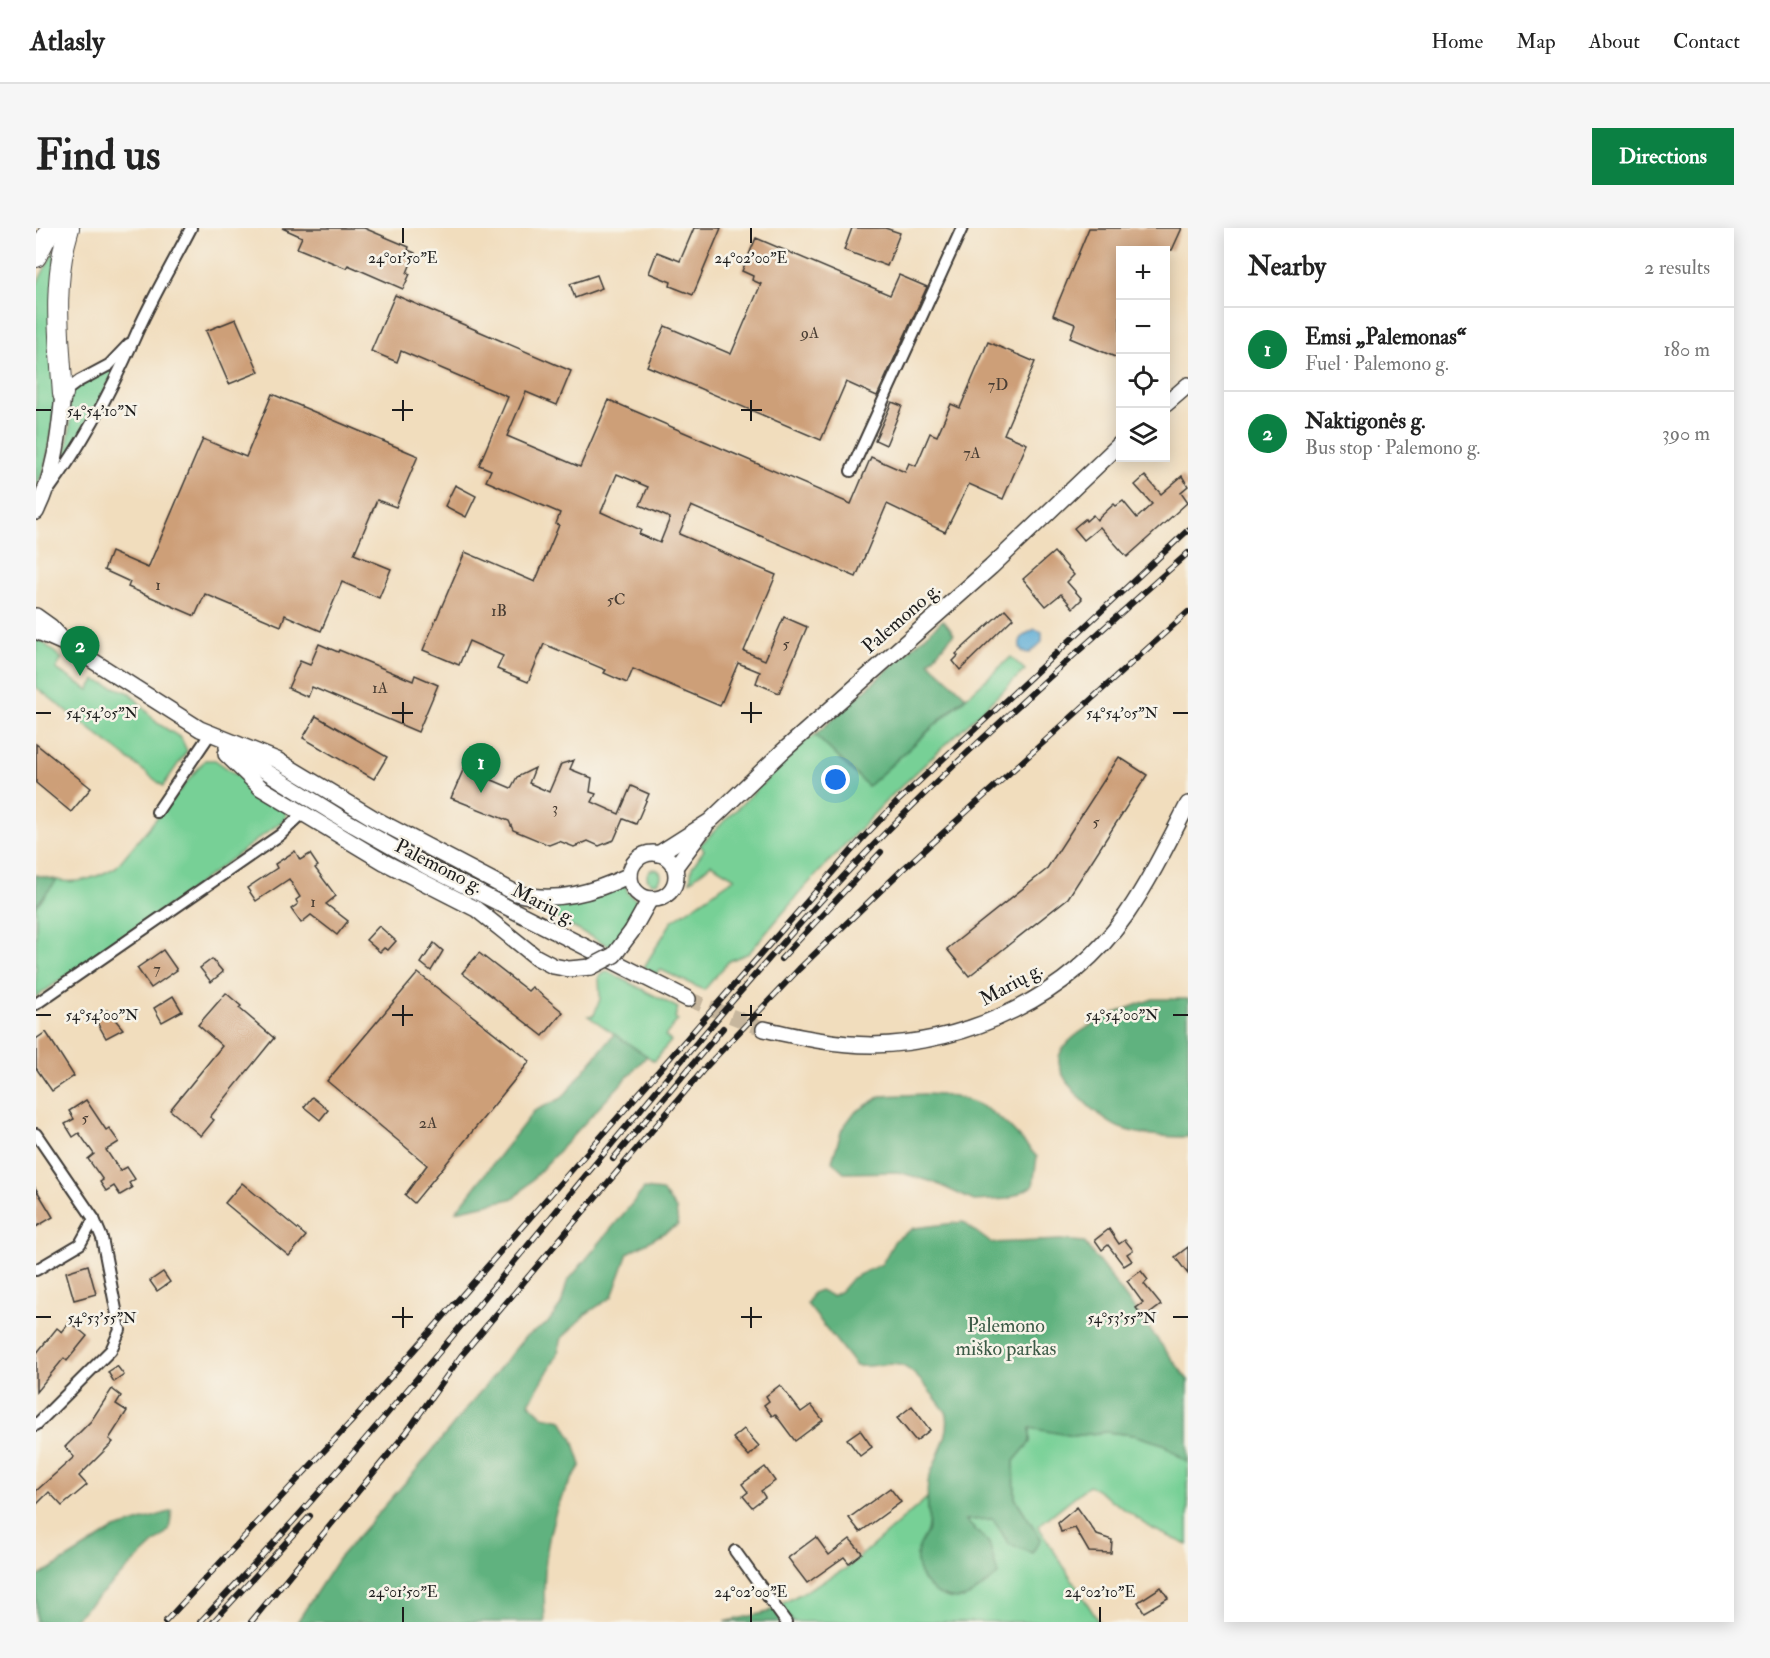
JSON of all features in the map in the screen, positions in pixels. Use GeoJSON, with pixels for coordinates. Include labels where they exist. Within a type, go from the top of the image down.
{"type":"FeatureCollection","features":[{"type":"Feature","properties":{"kind":"highway"},"geometry":{"type":"LineString","coordinates":[[36,257],[51,228]]}},
{"type":"Feature","properties":{"kind":"highway"},"geometry":{"type":"LineString","coordinates":[[63,394],[57,285],[62,250],[69,228]]}},
{"type":"Feature","properties":{"kind":"street"},"geometry":{"type":"LineString","coordinates":[[44,495],[69,462],[124,363],[191,228]]}},
{"type":"Feature","properties":{"kind":"street"},"geometry":{"type":"LineString","coordinates":[[851,471],[962,228]]}},
{"type":"Feature","properties":{"kind":"street"},"geometry":{"type":"LineString","coordinates":[[36,512],[44,495],[57,453],[63,394],[79,381],[109,365],[134,339]]}},
{"type":"Feature","properties":{"kind":"street"},"geometry":{"type":"LineString","coordinates":[[1170,401],[1188,385]]}},
{"type":"Feature","properties":{"kind":"street","name":"Palemono g."},"geometry":{"type":"LineString","coordinates":[[204,733],[278,760],[375,819],[470,871],[531,897],[562,898],[630,875],[632,867],[643,856],[658,854],[707,823],[783,751],[991,567],[1116,448]]}},
{"type":"Feature","properties":{"kind":"street","name":"Palemono g."},"geometry":{"type":"LineString","coordinates":[[36,616],[50,626],[68,645]]}},
{"type":"Feature","properties":{"kind":"street","name":"Palemono g."},"geometry":{"type":"LineString","coordinates":[[36,632],[68,645],[204,733],[261,788],[384,862],[476,909],[536,957],[553,966],[569,969],[591,967],[614,955],[632,931],[650,899],[665,896],[672,890],[675,883],[675,867],[702,834],[707,823]]}},
{"type":"Feature","properties":{"kind":"street"},"geometry":{"type":"LineString","coordinates":[[157,812],[204,733]]}},
{"type":"Feature","properties":{"kind":"street","name":"Marių g."},"geometry":{"type":"LineString","coordinates":[[204,733],[331,812],[426,866],[688,999]]}},
{"type":"Feature","properties":{"kind":"street","name":"Marių g."},"geometry":{"type":"LineString","coordinates":[[764,1029],[801,1038],[871,1045],[957,1033],[1003,1016],[1048,990],[1074,970],[1103,942],[1125,916],[1184,826],[1188,804]]}},
{"type":"Feature","properties":{"kind":"street"},"geometry":{"type":"LineString","coordinates":[[36,1004],[280,835],[302,814]]}},
{"type":"Feature","properties":{"kind":"street"},"geometry":{"type":"LineString","coordinates":[[658,854],[671,861],[675,867]]}},
{"type":"Feature","properties":{"kind":"street"},"geometry":{"type":"LineString","coordinates":[[630,875],[635,891],[650,899]]}},
{"type":"Feature","properties":{"kind":"street"},"geometry":{"type":"LineString","coordinates":[[36,1134],[94,1219],[104,1250],[120,1330],[118,1340],[111,1350],[36,1425]]}},
{"type":"Feature","properties":{"kind":"street"},"geometry":{"type":"LineString","coordinates":[[36,1270],[80,1244],[94,1219]]}},
{"type":"Feature","properties":{"kind":"street"},"geometry":{"type":"LineString","coordinates":[[735,1551],[786,1622]]}},
{"type":"Feature","properties":{"kind":"green space"},"geometry":{"type":"Polygon","coordinates":[[[55,248],[57,371],[55,404],[45,464],[36,489],[36,286],[55,248]]]}},
{"type":"Feature","properties":{"kind":"green space"},"geometry":{"type":"Polygon","coordinates":[[[122,360],[65,459],[70,428],[69,394],[76,386],[122,360]]]}},
{"type":"Feature","properties":{"kind":"green space"},"geometry":{"type":"Polygon","coordinates":[[[943,620],[954,634],[929,662],[966,696],[868,786],[815,735],[943,620]]]}},
{"type":"Feature","properties":{"kind":"green space"},"geometry":{"type":"Polygon","coordinates":[[[36,636],[62,659],[56,669],[89,690],[95,680],[130,693],[157,723],[181,738],[187,751],[163,786],[36,687],[36,636]]]}},
{"type":"Feature","properties":{"kind":"green space"},"geometry":{"type":"Polygon","coordinates":[[[1011,657],[1025,670],[888,799],[804,888],[749,953],[729,961],[704,990],[661,970],[656,974],[644,967],[672,921],[735,878],[711,864],[690,881],[692,867],[704,850],[700,845],[806,741],[815,735],[868,786],[1011,657]]]}},
{"type":"Feature","properties":{"kind":"green space"},"geometry":{"type":"Polygon","coordinates":[[[205,760],[215,760],[287,810],[286,818],[182,896],[36,997],[36,906],[57,880],[88,879],[116,867],[205,760]]]}},
{"type":"Feature","properties":{"kind":"green space"},"geometry":{"type":"Polygon","coordinates":[[[651,869],[657,869],[661,876],[657,883],[651,883],[647,879],[647,873],[651,869]]]}},
{"type":"Feature","properties":{"kind":"green space"},"geometry":{"type":"Polygon","coordinates":[[[36,875],[57,880],[36,906],[36,875]]]}},
{"type":"Feature","properties":{"kind":"green space"},"geometry":{"type":"Polygon","coordinates":[[[625,884],[628,893],[639,902],[613,948],[515,898],[625,884]]]}},
{"type":"Feature","properties":{"kind":"green space"},"geometry":{"type":"Polygon","coordinates":[[[607,971],[678,1008],[675,1018],[678,1020],[665,1036],[671,1041],[654,1061],[588,1016],[594,1015],[600,999],[599,976],[607,971]]]}},
{"type":"Feature","properties":{"kind":"green space"},"geometry":{"type":"Polygon","coordinates":[[[1153,999],[1188,999],[1188,1137],[1145,1134],[1128,1131],[1112,1124],[1090,1108],[1070,1086],[1059,1063],[1060,1054],[1066,1044],[1076,1035],[1101,1020],[1153,999]]]}},
{"type":"Feature","properties":{"kind":"green space"},"geometry":{"type":"Polygon","coordinates":[[[614,1034],[647,1056],[515,1198],[456,1211],[534,1111],[562,1098],[614,1034]]]}},
{"type":"Feature","properties":{"kind":"green space"},"geometry":{"type":"Polygon","coordinates":[[[925,1094],[962,1098],[989,1110],[1001,1119],[1037,1157],[1033,1186],[1008,1199],[974,1201],[933,1182],[898,1172],[845,1173],[832,1161],[842,1129],[854,1113],[881,1096],[925,1094]]]}},
{"type":"Feature","properties":{"kind":"green space"},"geometry":{"type":"Polygon","coordinates":[[[644,1189],[662,1191],[676,1209],[678,1225],[628,1253],[612,1297],[587,1313],[562,1338],[557,1356],[529,1403],[543,1416],[562,1420],[573,1440],[581,1465],[568,1485],[553,1520],[547,1549],[544,1592],[545,1622],[297,1622],[338,1559],[418,1468],[525,1337],[547,1324],[561,1305],[567,1282],[644,1189]]]}},
{"type":"Feature","properties":{"kind":"green space","name":"Palemono miško parkas"},"geometry":{"type":"Polygon","coordinates":[[[963,1222],[991,1243],[1061,1240],[1084,1242],[1188,1380],[1188,1463],[1163,1444],[1134,1435],[1106,1432],[1073,1436],[1030,1428],[1030,1442],[1014,1461],[1015,1498],[1041,1539],[1032,1553],[1009,1544],[993,1519],[965,1520],[989,1543],[998,1575],[969,1596],[955,1599],[932,1590],[920,1574],[917,1562],[919,1547],[928,1529],[928,1484],[947,1428],[946,1412],[931,1392],[905,1367],[894,1364],[856,1366],[807,1304],[812,1293],[820,1290],[832,1296],[841,1291],[852,1278],[882,1264],[895,1240],[914,1228],[963,1222]]]}},
{"type":"Feature","properties":{"kind":"green space"},"geometry":{"type":"Polygon","coordinates":[[[1030,1427],[1073,1436],[1106,1432],[1134,1435],[1163,1444],[1188,1463],[1188,1545],[1153,1529],[1089,1485],[1038,1526],[1099,1622],[793,1622],[780,1605],[847,1568],[927,1498],[929,1522],[919,1549],[920,1563],[922,1572],[931,1587],[945,1596],[964,1599],[964,1520],[993,1519],[1009,1544],[1041,1539],[1015,1498],[1014,1461],[1030,1442],[1030,1427]]]}},
{"type":"Feature","properties":{"kind":"green space"},"geometry":{"type":"Polygon","coordinates":[[[172,1511],[169,1530],[71,1622],[36,1622],[36,1578],[115,1529],[172,1511]]]}},
{"type":"Feature","properties":{"kind":"green space"},"geometry":{"type":"Polygon","coordinates":[[[780,1605],[793,1622],[724,1622],[768,1612],[780,1605]]]}},
{"type":"Feature","properties":{"kind":"water"},"geometry":{"type":"Polygon","coordinates":[[[1035,629],[1042,632],[1042,642],[1030,653],[1022,652],[1020,640],[1035,629]]]}},
{"type":"Feature","properties":{"kind":"building"},"geometry":{"type":"Polygon","coordinates":[[[282,228],[364,228],[409,247],[408,250],[415,253],[407,273],[410,274],[403,289],[348,265],[346,268],[297,248],[302,237],[282,228]]]}},
{"type":"Feature","properties":{"kind":"building"},"geometry":{"type":"Polygon","coordinates":[[[694,228],[721,228],[693,295],[670,286],[671,282],[649,273],[657,252],[680,261],[694,228]]]}},
{"type":"Feature","properties":{"kind":"building"},"geometry":{"type":"Polygon","coordinates":[[[852,228],[885,228],[900,233],[887,266],[844,250],[852,228]]]}},
{"type":"Feature","properties":{"kind":"building"},"geometry":{"type":"Polygon","coordinates":[[[1089,228],[1182,228],[1172,250],[1170,246],[1116,246],[1116,357],[1070,338],[1075,324],[1053,315],[1089,228]]]}},
{"type":"Feature","properties":{"kind":"building"},"geometry":{"type":"Polygon","coordinates":[[[756,238],[890,295],[899,275],[927,287],[877,396],[846,382],[821,440],[647,366],[665,326],[731,354],[761,284],[752,280],[753,276],[742,271],[756,238]]]}},
{"type":"Feature","properties":{"kind":"building"},"geometry":{"type":"Polygon","coordinates":[[[597,275],[602,288],[575,298],[570,284],[597,275]]]}},
{"type":"Feature","properties":{"kind":"building"},"geometry":{"type":"Polygon","coordinates":[[[395,295],[571,371],[557,405],[526,392],[507,436],[580,467],[609,400],[851,504],[871,457],[905,472],[909,463],[916,466],[930,433],[937,436],[951,404],[960,408],[988,342],[1035,362],[1004,434],[1027,444],[1003,499],[969,484],[945,532],[887,504],[856,577],[691,506],[679,534],[776,575],[744,651],[765,660],[784,617],[807,627],[779,693],[756,683],[760,672],[738,663],[720,706],[633,669],[627,683],[604,673],[606,670],[544,644],[528,682],[497,669],[503,656],[469,641],[459,665],[423,650],[465,552],[535,582],[559,525],[556,524],[560,513],[486,481],[491,470],[479,465],[508,397],[401,351],[397,362],[371,351],[395,295]],[[617,474],[601,512],[641,530],[639,534],[660,543],[670,518],[640,505],[648,487],[617,474]]]}},
{"type":"Feature","properties":{"kind":"building"},"geometry":{"type":"Polygon","coordinates":[[[236,319],[259,372],[229,384],[206,331],[236,319]]]}},
{"type":"Feature","properties":{"kind":"building"},"geometry":{"type":"Polygon","coordinates":[[[272,394],[418,456],[396,507],[377,500],[354,554],[391,569],[379,598],[342,582],[321,631],[285,615],[281,626],[205,594],[195,616],[128,587],[130,582],[104,570],[111,552],[148,568],[203,439],[246,457],[272,394]]]}},
{"type":"Feature","properties":{"kind":"building"},"geometry":{"type":"Polygon","coordinates":[[[892,402],[902,406],[886,445],[875,440],[892,402]]]}},
{"type":"Feature","properties":{"kind":"building"},"geometry":{"type":"Polygon","coordinates":[[[1145,476],[1161,494],[1182,476],[1188,486],[1181,492],[1188,502],[1127,557],[1100,527],[1084,540],[1074,528],[1085,519],[1086,521],[1093,515],[1097,520],[1114,504],[1116,506],[1123,501],[1137,518],[1152,504],[1135,485],[1145,476]]]}},
{"type":"Feature","properties":{"kind":"building"},"geometry":{"type":"Polygon","coordinates":[[[455,485],[476,496],[466,517],[445,506],[455,485]]]}},
{"type":"Feature","properties":{"kind":"building"},"geometry":{"type":"Polygon","coordinates":[[[1054,552],[1074,575],[1067,582],[1082,599],[1073,608],[1061,594],[1046,606],[1023,579],[1054,552]]]}},
{"type":"Feature","properties":{"kind":"building"},"geometry":{"type":"Polygon","coordinates":[[[1005,609],[1013,618],[960,670],[953,661],[958,656],[956,654],[1005,609]]]}},
{"type":"Feature","properties":{"kind":"building"},"geometry":{"type":"Polygon","coordinates":[[[319,644],[413,681],[415,675],[438,685],[418,732],[312,687],[308,697],[288,688],[300,661],[310,665],[319,644]]]}},
{"type":"Feature","properties":{"kind":"building"},"geometry":{"type":"Polygon","coordinates":[[[316,716],[387,757],[374,779],[303,738],[316,716]]]}},
{"type":"Feature","properties":{"kind":"building"},"geometry":{"type":"Polygon","coordinates":[[[36,744],[91,788],[71,812],[36,783],[36,744]]]}},
{"type":"Feature","properties":{"kind":"building"},"geometry":{"type":"Polygon","coordinates":[[[1119,757],[1147,775],[1068,898],[969,976],[947,949],[1046,870],[1119,757]]]}},
{"type":"Feature","properties":{"kind":"building"},"geometry":{"type":"Polygon","coordinates":[[[574,760],[570,769],[592,778],[590,792],[596,794],[592,802],[619,814],[631,786],[649,794],[636,824],[623,819],[614,840],[599,846],[588,841],[574,847],[559,841],[549,845],[513,830],[509,821],[451,798],[464,768],[511,788],[517,777],[535,768],[529,783],[549,792],[561,764],[574,760]]]}},
{"type":"Feature","properties":{"kind":"building"},"geometry":{"type":"Polygon","coordinates":[[[295,851],[300,860],[310,854],[318,866],[315,868],[336,896],[326,904],[348,921],[337,935],[311,915],[301,923],[291,909],[298,904],[296,900],[300,897],[289,879],[256,901],[247,888],[277,868],[275,864],[295,851]]]}},
{"type":"Feature","properties":{"kind":"building"},"geometry":{"type":"Polygon","coordinates":[[[379,926],[396,941],[388,950],[384,948],[380,952],[366,940],[379,926]]]}},
{"type":"Feature","properties":{"kind":"building"},"geometry":{"type":"Polygon","coordinates":[[[434,943],[443,951],[431,971],[421,963],[434,943]]]}},
{"type":"Feature","properties":{"kind":"building"},"geometry":{"type":"Polygon","coordinates":[[[163,950],[177,970],[151,988],[137,968],[163,950]]]}},
{"type":"Feature","properties":{"kind":"building"},"geometry":{"type":"Polygon","coordinates":[[[479,953],[528,991],[532,987],[563,1012],[543,1036],[462,973],[479,953]]]}},
{"type":"Feature","properties":{"kind":"building"},"geometry":{"type":"Polygon","coordinates":[[[212,959],[223,972],[211,982],[200,968],[212,959]]]}},
{"type":"Feature","properties":{"kind":"building"},"geometry":{"type":"Polygon","coordinates":[[[418,973],[530,1061],[414,1203],[405,1195],[427,1165],[327,1081],[418,973]]]}},
{"type":"Feature","properties":{"kind":"building"},"geometry":{"type":"Polygon","coordinates":[[[226,993],[241,1006],[239,1008],[274,1038],[210,1117],[214,1120],[201,1136],[170,1110],[222,1046],[198,1025],[226,993]]]}},
{"type":"Feature","properties":{"kind":"building"},"geometry":{"type":"Polygon","coordinates":[[[173,996],[182,1011],[162,1022],[154,1008],[173,996]]]}},
{"type":"Feature","properties":{"kind":"building"},"geometry":{"type":"Polygon","coordinates":[[[107,1010],[123,1029],[106,1038],[94,1017],[107,1010]]]}},
{"type":"Feature","properties":{"kind":"building"},"geometry":{"type":"Polygon","coordinates":[[[46,1032],[74,1076],[52,1091],[36,1068],[36,1039],[46,1032]]]}},
{"type":"Feature","properties":{"kind":"building"},"geometry":{"type":"Polygon","coordinates":[[[312,1097],[328,1110],[320,1120],[304,1107],[312,1097]]]}},
{"type":"Feature","properties":{"kind":"building"},"geometry":{"type":"Polygon","coordinates":[[[86,1100],[106,1130],[109,1128],[119,1142],[106,1150],[120,1171],[127,1167],[135,1179],[129,1183],[132,1188],[120,1195],[114,1186],[106,1191],[100,1182],[103,1180],[88,1159],[94,1154],[79,1133],[73,1137],[65,1124],[74,1119],[69,1111],[86,1100]]]}},
{"type":"Feature","properties":{"kind":"building"},"geometry":{"type":"Polygon","coordinates":[[[242,1183],[306,1236],[289,1256],[225,1203],[242,1183]]]}},
{"type":"Feature","properties":{"kind":"building"},"geometry":{"type":"Polygon","coordinates":[[[36,1189],[53,1217],[36,1227],[36,1189]]]}},
{"type":"Feature","properties":{"kind":"building"},"geometry":{"type":"Polygon","coordinates":[[[1109,1229],[1119,1244],[1125,1240],[1133,1250],[1127,1254],[1132,1261],[1124,1266],[1108,1245],[1102,1250],[1095,1240],[1109,1229]]]}},
{"type":"Feature","properties":{"kind":"building"},"geometry":{"type":"Polygon","coordinates":[[[1188,1247],[1188,1274],[1175,1257],[1188,1247]]]}},
{"type":"Feature","properties":{"kind":"building"},"geometry":{"type":"Polygon","coordinates":[[[88,1265],[96,1294],[74,1300],[66,1272],[88,1265]]]}},
{"type":"Feature","properties":{"kind":"building"},"geometry":{"type":"Polygon","coordinates":[[[1141,1271],[1148,1280],[1144,1284],[1161,1305],[1144,1318],[1136,1308],[1143,1303],[1127,1281],[1141,1271]]]}},
{"type":"Feature","properties":{"kind":"building"},"geometry":{"type":"Polygon","coordinates":[[[163,1272],[170,1282],[157,1291],[150,1281],[163,1272]]]}},
{"type":"Feature","properties":{"kind":"building"},"geometry":{"type":"Polygon","coordinates":[[[70,1322],[87,1336],[67,1361],[64,1358],[36,1392],[36,1354],[57,1328],[62,1332],[70,1322]]]}},
{"type":"Feature","properties":{"kind":"building"},"geometry":{"type":"Polygon","coordinates":[[[117,1366],[124,1375],[114,1382],[108,1372],[117,1366]]]}},
{"type":"Feature","properties":{"kind":"building"},"geometry":{"type":"Polygon","coordinates":[[[780,1385],[801,1412],[811,1405],[823,1420],[795,1441],[775,1414],[772,1416],[764,1405],[769,1401],[766,1396],[780,1385]]]}},
{"type":"Feature","properties":{"kind":"building"},"geometry":{"type":"Polygon","coordinates":[[[112,1389],[121,1396],[116,1404],[127,1411],[109,1439],[113,1442],[79,1476],[87,1485],[62,1506],[49,1492],[36,1505],[36,1491],[74,1457],[65,1447],[91,1421],[112,1389]]]}},
{"type":"Feature","properties":{"kind":"building"},"geometry":{"type":"Polygon","coordinates":[[[912,1406],[930,1430],[916,1441],[897,1418],[912,1406]]]}},
{"type":"Feature","properties":{"kind":"building"},"geometry":{"type":"Polygon","coordinates":[[[744,1429],[759,1446],[749,1456],[733,1438],[744,1429]]]}},
{"type":"Feature","properties":{"kind":"building"},"geometry":{"type":"Polygon","coordinates":[[[860,1430],[872,1447],[860,1456],[847,1439],[860,1430]]]}},
{"type":"Feature","properties":{"kind":"building"},"geometry":{"type":"Polygon","coordinates":[[[765,1467],[775,1481],[761,1491],[765,1497],[752,1507],[743,1496],[748,1492],[742,1484],[765,1467]]]}},
{"type":"Feature","properties":{"kind":"building"},"geometry":{"type":"Polygon","coordinates":[[[890,1488],[901,1502],[860,1532],[849,1518],[890,1488]]]}},
{"type":"Feature","properties":{"kind":"building"},"geometry":{"type":"Polygon","coordinates":[[[1077,1507],[1097,1535],[1112,1540],[1111,1553],[1089,1552],[1075,1528],[1061,1532],[1058,1523],[1077,1507]]]}},
{"type":"Feature","properties":{"kind":"building"},"geometry":{"type":"Polygon","coordinates":[[[816,1537],[829,1555],[850,1539],[862,1553],[849,1563],[844,1557],[807,1583],[788,1558],[816,1537]]]}},
{"type":"Feature","properties":{"kind":"building"},"geometry":{"type":"Polygon","coordinates":[[[1161,1587],[1168,1598],[1144,1612],[1138,1602],[1161,1587]]]}},
{"type":"Feature","properties":{"kind":"tunnel"},"geometry":{"type":"LineString","coordinates":[[688,999],[764,1029]]}},
{"type":"Feature","properties":{"kind":"railway"},"geometry":{"type":"LineString","coordinates":[[165,1622],[351,1422],[860,841],[898,801],[1188,530]]}},
{"type":"Feature","properties":{"kind":"railway"},"geometry":{"type":"LineString","coordinates":[[200,1622],[359,1447],[661,1085],[816,906],[905,813],[951,769],[1188,553]]}},
{"type":"Feature","properties":{"kind":"railway"},"geometry":{"type":"LineString","coordinates":[[251,1622],[406,1433],[461,1356],[705,1068],[799,969],[902,870],[1188,612]]}},
{"type":"Feature","properties":{"kind":"railway"},"geometry":{"type":"LineString","coordinates":[[781,959],[881,852]]}},
{"type":"Feature","properties":{"kind":"railway"},"geometry":{"type":"LineString","coordinates":[[613,1159],[723,1028]]}},
{"type":"Feature","properties":{"kind":"railway"},"geometry":{"type":"LineString","coordinates":[[213,1622],[310,1516]]}},
{"type":"Feature","properties":{"kind":"place","name":"Naktigonės g."},"geometry":{"type":"Point","coordinates":[80,676]}},
{"type":"Feature","properties":{"kind":"place","name":"Emsi „Palemonas“"},"geometry":{"type":"Point","coordinates":[481,793]}}]}
